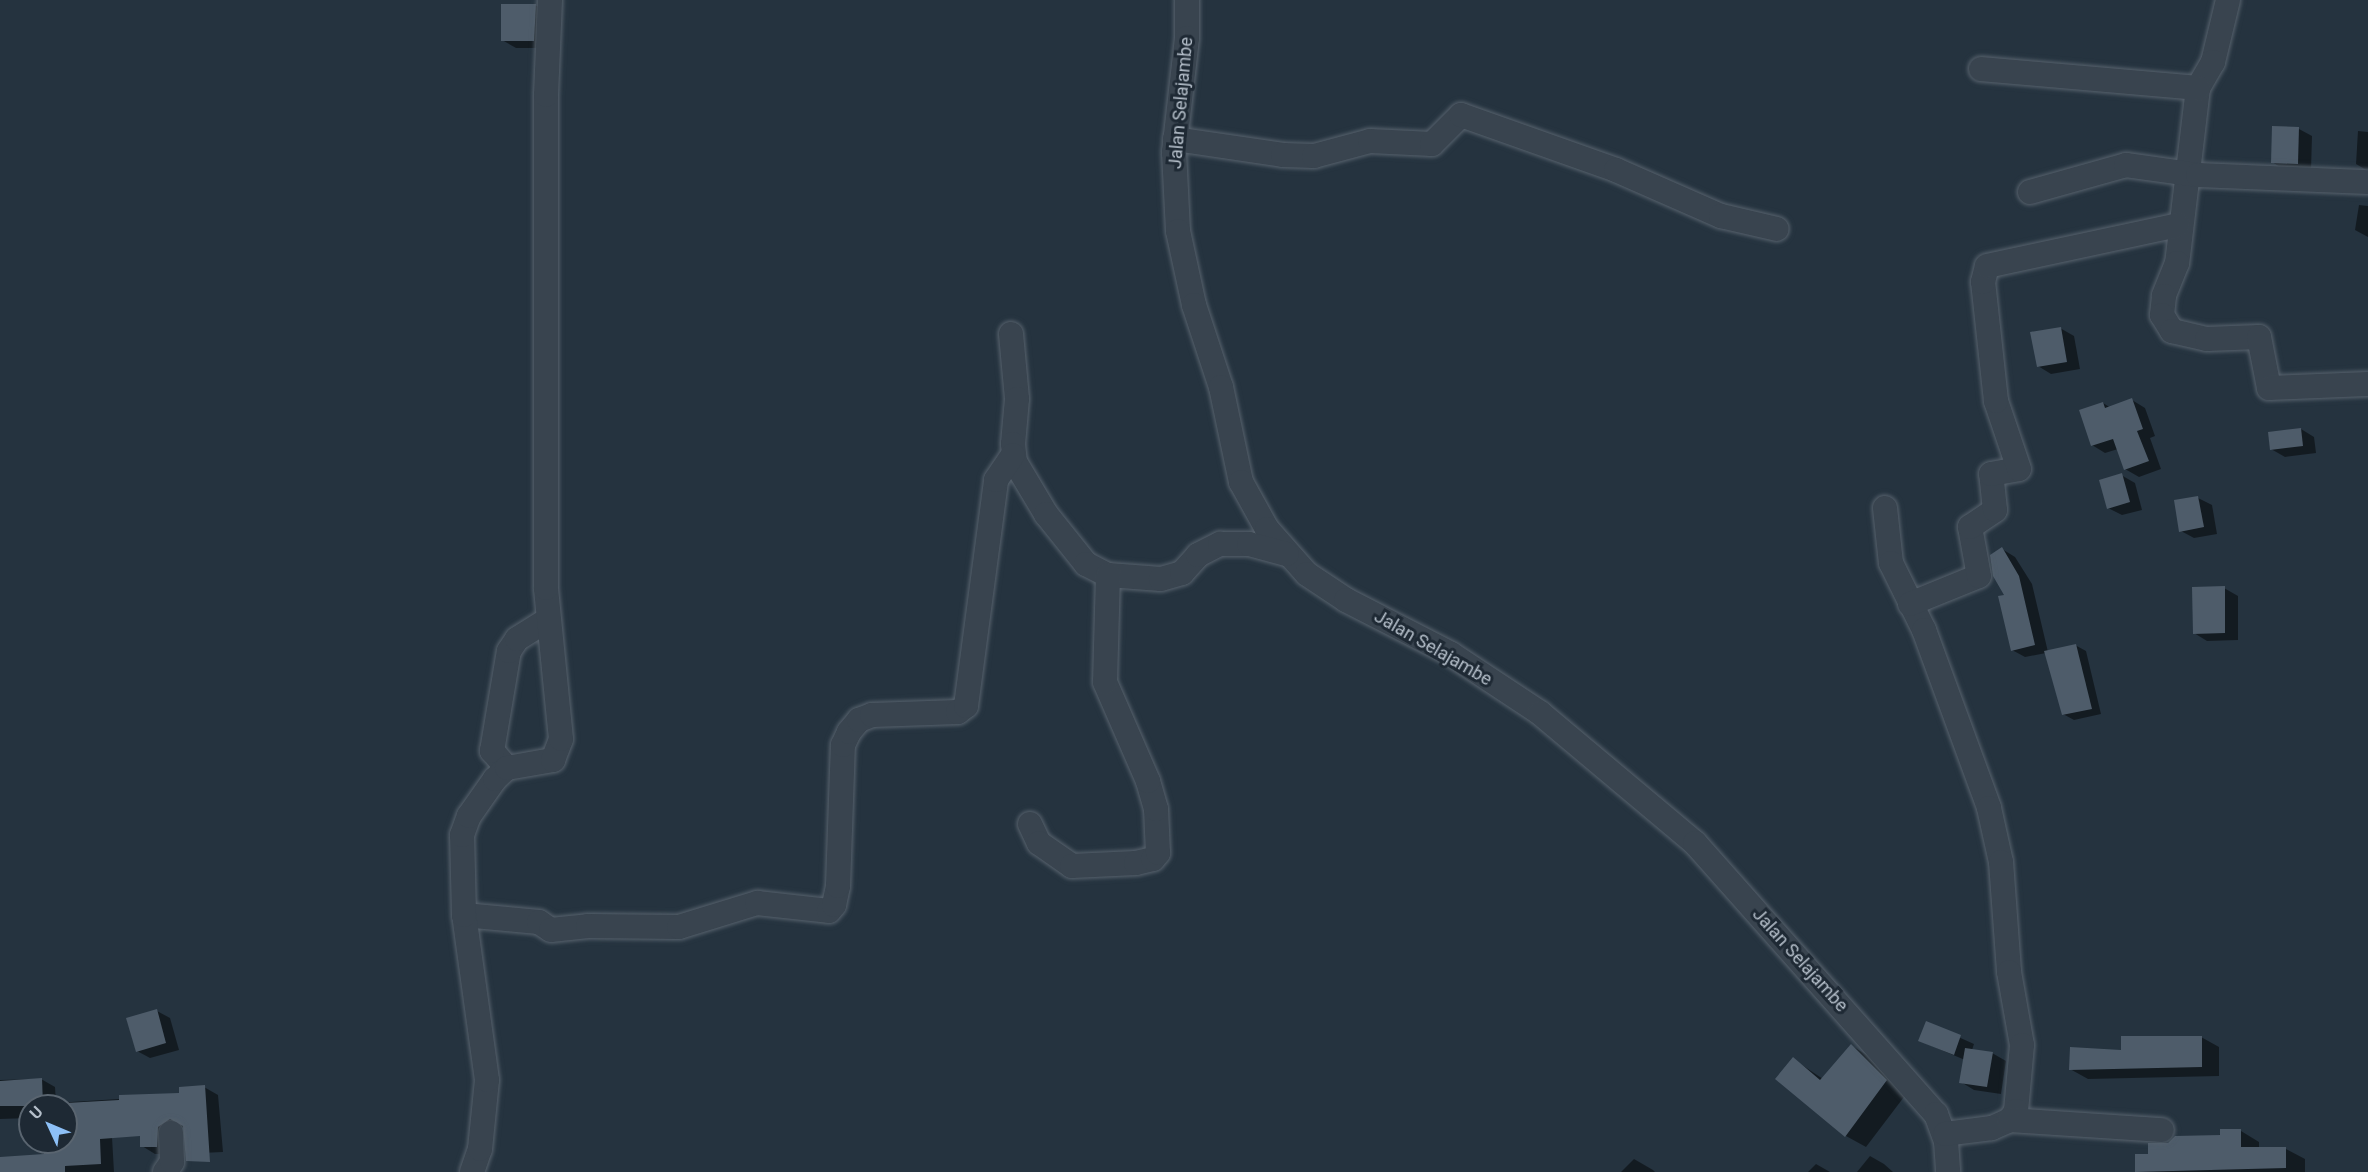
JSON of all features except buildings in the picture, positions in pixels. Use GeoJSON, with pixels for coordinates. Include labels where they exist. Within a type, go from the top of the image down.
{"type":"FeatureCollection","features":[{"type":"Feature","properties":{"kind":"street"},"geometry":{"type":"LineString","coordinates":[[472,1172],[480,1149],[487,1080],[464,915],[462,835],[469,816],[507,768],[548,762],[558,753],[561,738],[548,620],[546,95],[550,0]]}},
{"type":"Feature","properties":{"kind":"street","name":"Jalan Selajambe"},"geometry":{"type":"LineString","coordinates":[[1187,0],[1187,38],[1175,139],[1177,221],[1183,260],[1221,387],[1235,463],[1246,495],[1287,554],[1307,574],[1332,591],[1450,654],[1540,713],[1675,824],[1724,874],[1936,1114],[1945,1134],[1948,1172]]}},
{"type":"Feature","properties":{"kind":"street"},"geometry":{"type":"LineString","coordinates":[[2229,0],[2213,62],[2198,88],[2178,225],[2176,263],[2161,306],[2165,324],[2172,331],[2207,339],[2259,337],[2269,388],[2368,384]]}},
{"type":"Feature","properties":{"kind":"street"},"geometry":{"type":"LineString","coordinates":[[1981,69],[2198,88]]}},
{"type":"Feature","properties":{"kind":"street"},"geometry":{"type":"LineString","coordinates":[[1175,139],[1283,156],[1314,156],[1370,141],[1432,144],[1461,115],[1616,170],[1721,216],[1777,229]]}},
{"type":"Feature","properties":{"kind":"street"},"geometry":{"type":"LineString","coordinates":[[2030,192],[2126,165],[2186,174],[2368,182]]}},
{"type":"Feature","properties":{"kind":"street"},"geometry":{"type":"LineString","coordinates":[[1910,604],[1979,576],[1970,527],[1995,510],[1991,474],[2019,469],[1996,401],[1983,282],[1987,266],[2178,225]]}},
{"type":"Feature","properties":{"kind":"street"},"geometry":{"type":"LineString","coordinates":[[464,915],[539,922],[551,930],[588,926],[679,927],[757,903],[829,910],[834,905],[838,886],[843,745],[849,732],[859,720],[872,715],[958,711],[966,706],[996,480],[1013,455],[1017,399],[1011,334]]}},
{"type":"Feature","properties":{"kind":"street"},"geometry":{"type":"LineString","coordinates":[[1013,455],[1046,514],[1071,548],[1086,564],[1108,575],[1174,577],[1198,555],[1220,544],[1249,544],[1287,554]]}},
{"type":"Feature","properties":{"kind":"street"},"geometry":{"type":"LineString","coordinates":[[1885,508],[1891,563],[1924,630],[1977,772],[2001,862],[2009,972],[2022,1045],[2018,1101],[2010,1120]]}},
{"type":"Feature","properties":{"kind":"street"},"geometry":{"type":"LineString","coordinates":[[1030,824],[1039,843],[1072,866],[1136,863],[1153,859],[1158,853],[1156,809],[1148,781],[1105,682],[1108,575]]}},
{"type":"Feature","properties":{"kind":"street"},"geometry":{"type":"LineString","coordinates":[[507,768],[497,760],[493,741],[509,651],[517,639],[548,620]]}},
{"type":"Feature","properties":{"kind":"street"},"geometry":{"type":"LineString","coordinates":[[1945,1134],[1992,1128],[2010,1120],[2162,1130]]}},
{"type":"Feature","properties":{"kind":"street"},"geometry":{"type":"LineString","coordinates":[[165,1172],[172,1162],[171,1132]]}}]}
